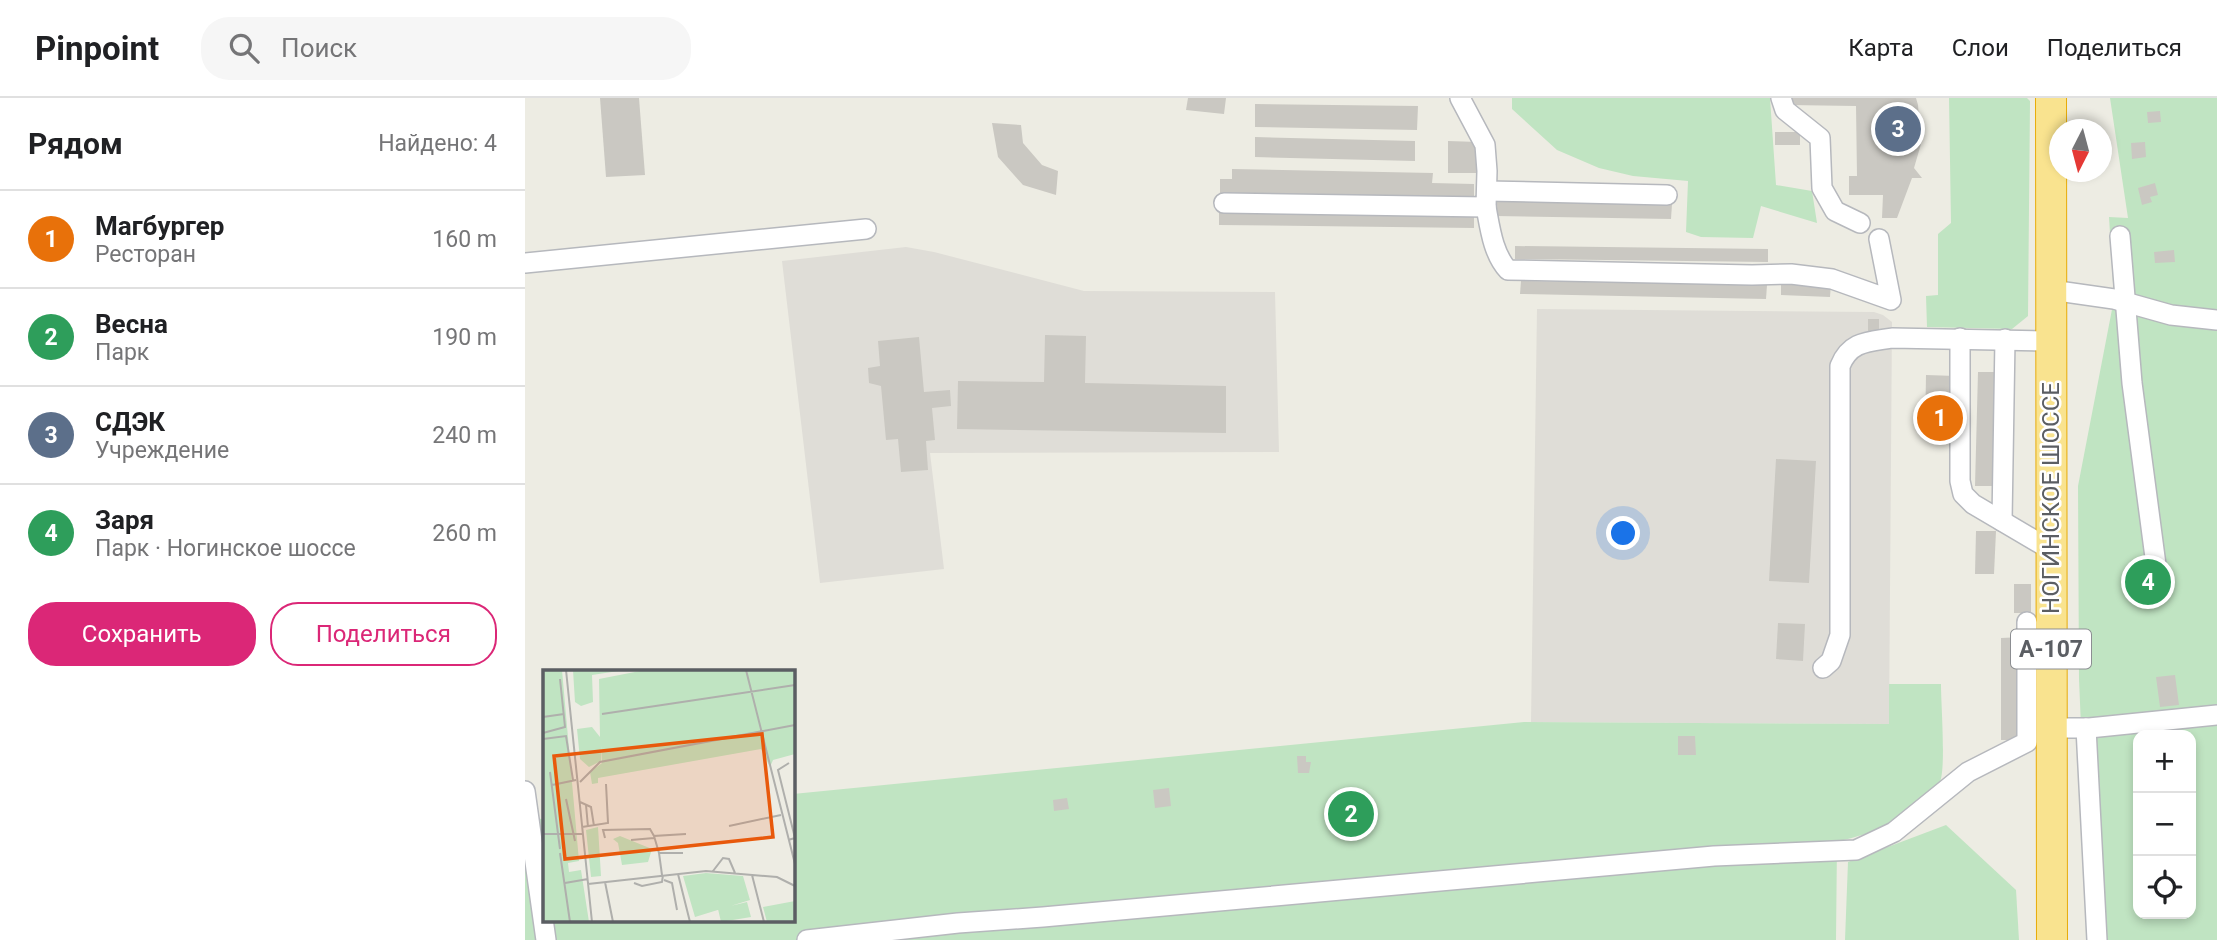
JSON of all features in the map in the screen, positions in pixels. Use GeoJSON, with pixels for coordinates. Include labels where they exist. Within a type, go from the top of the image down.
{"type":"FeatureCollection","features":[{"type":"Feature","properties":{"kind":"highway","name":"НОГИНСКОЕ ШОССЕ"},"geometry":{"type":"LineString","coordinates":[[2051,98],[2052,940]]}},
{"type":"Feature","properties":{"kind":"lane"},"geometry":{"type":"LineString","coordinates":[[1460,98],[1485,145],[1486,199],[1492,238],[1502,264],[1508,270],[1791,274],[1832,279],[1891,300],[1879,240]]}},
{"type":"Feature","properties":{"kind":"lane"},"geometry":{"type":"LineString","coordinates":[[1781,98],[1785,110],[1820,138],[1822,188],[1835,211],[1860,223]]}},
{"type":"Feature","properties":{"kind":"lane"},"geometry":{"type":"LineString","coordinates":[[1224,203],[1667,195]]}},
{"type":"Feature","properties":{"kind":"lane"},"geometry":{"type":"LineString","coordinates":[[525,263],[866,229]]}},
{"type":"Feature","properties":{"kind":"lane"},"geometry":{"type":"LineString","coordinates":[[2120,236],[2132,383],[2158,580]]}},
{"type":"Feature","properties":{"kind":"lane"},"geometry":{"type":"LineString","coordinates":[[2051,290],[2126,303],[2171,315],[2217,320]]}},
{"type":"Feature","properties":{"kind":"lane"},"geometry":{"type":"LineString","coordinates":[[1823,668],[1831,662],[1840,635],[1840,366],[1844,355],[1851,348],[1892,338],[2051,341]]}},
{"type":"Feature","properties":{"kind":"lane"},"geometry":{"type":"LineString","coordinates":[[1960,338],[1961,488],[1967,500],[2051,550]]}},
{"type":"Feature","properties":{"kind":"lane"},"geometry":{"type":"LineString","coordinates":[[2002,521],[2005,339]]}},
{"type":"Feature","properties":{"kind":"lane"},"geometry":{"type":"LineString","coordinates":[[807,940],[958,922],[1043,918],[1714,856],[1856,850],[1894,832],[1968,772],[2027,742],[2027,622]]}},
{"type":"Feature","properties":{"kind":"lane"},"geometry":{"type":"LineString","coordinates":[[2051,728],[2086,728],[2217,715]]}},
{"type":"Feature","properties":{"kind":"lane"},"geometry":{"type":"LineString","coordinates":[[2086,728],[2097,940]]}},
{"type":"Feature","properties":{"kind":"lane"},"geometry":{"type":"LineString","coordinates":[[525,791],[543,917]]}},
{"type":"Feature","properties":{"kind":"lane"},"geometry":{"type":"LineString","coordinates":[[544,922],[546,940]]}},
{"type":"Feature","properties":{"kind":"shaded area"},"geometry":{"type":"Polygon","coordinates":[[[906,247],[1084,291],[1275,292],[1279,452],[930,453],[944,569],[820,583],[782,261],[906,247]]]}},
{"type":"Feature","properties":{"kind":"shaded area"},"geometry":{"type":"Polygon","coordinates":[[[1537,309],[1874,312],[1892,322],[1889,724],[1531,722],[1537,309]]]}},
{"type":"Feature","properties":{"kind":"green space"},"geometry":{"type":"Polygon","coordinates":[[[1512,98],[1770,98],[1776,185],[1812,191],[1817,223],[1761,206],[1753,238],[1701,237],[1686,232],[1688,181],[1633,176],[1599,168],[1557,150],[1512,109],[1512,98]]]}},
{"type":"Feature","properties":{"kind":"green space"},"geometry":{"type":"Polygon","coordinates":[[[1949,98],[2027,98],[2030,101],[2028,316],[2012,329],[1927,327],[1926,296],[1938,295],[1938,234],[1951,223],[1949,98]]]}},
{"type":"Feature","properties":{"kind":"green space"},"geometry":{"type":"Polygon","coordinates":[[[2110,98],[2217,98],[2217,940],[2090,940],[2079,679],[2078,486],[2114,299],[2109,217],[2128,218],[2110,98]]]}},
{"type":"Feature","properties":{"kind":"green space"},"geometry":{"type":"Polygon","coordinates":[[[1889,684],[1941,684],[1942,774],[1933,795],[1923,806],[1896,823],[1837,842],[1836,940],[525,940],[525,818],[543,819],[543,922],[795,922],[795,794],[1524,722],[1889,724],[1889,684]]]}},
{"type":"Feature","properties":{"kind":"green space"},"geometry":{"type":"Polygon","coordinates":[[[1946,825],[2016,890],[2019,940],[1845,940],[1848,862],[1946,825]]]}},
{"type":"Feature","properties":{"kind":"building"},"geometry":{"type":"Polygon","coordinates":[[[600,98],[639,98],[645,175],[606,177],[600,98]]]}},
{"type":"Feature","properties":{"kind":"building"},"geometry":{"type":"Polygon","coordinates":[[[1188,98],[1226,98],[1224,114],[1186,110],[1188,98]]]}},
{"type":"Feature","properties":{"kind":"building"},"geometry":{"type":"Polygon","coordinates":[[[1789,98],[1916,98],[1921,144],[1914,168],[1922,178],[1912,178],[1897,218],[1882,218],[1883,195],[1849,195],[1849,176],[1857,176],[1856,106],[1789,105],[1789,98]]]}},
{"type":"Feature","properties":{"kind":"building"},"geometry":{"type":"Polygon","coordinates":[[[1255,104],[1418,106],[1417,130],[1255,127],[1255,104]]]}},
{"type":"Feature","properties":{"kind":"building"},"geometry":{"type":"Polygon","coordinates":[[[2160,111],[2161,122],[2148,123],[2147,112],[2160,111]]]}},
{"type":"Feature","properties":{"kind":"building"},"geometry":{"type":"Polygon","coordinates":[[[992,123],[1021,125],[1023,143],[1042,165],[1058,171],[1056,195],[1023,185],[998,157],[992,123]]]}},
{"type":"Feature","properties":{"kind":"building"},"geometry":{"type":"Polygon","coordinates":[[[1775,132],[1800,132],[1800,145],[1775,145],[1775,132]]]}},
{"type":"Feature","properties":{"kind":"building"},"geometry":{"type":"Polygon","coordinates":[[[1255,137],[1415,141],[1415,161],[1255,157],[1255,137]]]}},
{"type":"Feature","properties":{"kind":"building"},"geometry":{"type":"Polygon","coordinates":[[[1448,141],[1478,142],[1477,173],[1448,173],[1448,141]]]}},
{"type":"Feature","properties":{"kind":"building"},"geometry":{"type":"Polygon","coordinates":[[[2145,142],[2146,157],[2132,159],[2131,143],[2145,142]]]}},
{"type":"Feature","properties":{"kind":"building"},"geometry":{"type":"Polygon","coordinates":[[[1232,169],[1433,173],[1432,183],[1474,184],[1474,198],[1220,194],[1220,179],[1232,179],[1232,169]]]}},
{"type":"Feature","properties":{"kind":"building"},"geometry":{"type":"Polygon","coordinates":[[[2155,183],[2158,195],[2150,197],[2152,202],[2142,205],[2138,188],[2155,183]]]}},
{"type":"Feature","properties":{"kind":"building"},"geometry":{"type":"Polygon","coordinates":[[[1495,200],[1672,204],[1671,219],[1495,216],[1495,200]]]}},
{"type":"Feature","properties":{"kind":"building"},"geometry":{"type":"Polygon","coordinates":[[[1219,211],[1474,214],[1474,228],[1219,225],[1219,211]]]}},
{"type":"Feature","properties":{"kind":"building"},"geometry":{"type":"Polygon","coordinates":[[[1515,246],[1768,249],[1768,262],[1515,259],[1515,246]]]}},
{"type":"Feature","properties":{"kind":"building"},"geometry":{"type":"Polygon","coordinates":[[[2174,250],[2175,262],[2155,263],[2154,252],[2174,250]]]}},
{"type":"Feature","properties":{"kind":"building"},"geometry":{"type":"Polygon","coordinates":[[[1521,281],[1767,285],[1766,299],[1520,294],[1521,281]]]}},
{"type":"Feature","properties":{"kind":"building"},"geometry":{"type":"Polygon","coordinates":[[[1781,282],[1831,283],[1830,297],[1781,295],[1781,282]]]}},
{"type":"Feature","properties":{"kind":"building"},"geometry":{"type":"Polygon","coordinates":[[[1868,319],[1879,319],[1879,333],[1868,333],[1868,319]]]}},
{"type":"Feature","properties":{"kind":"building"},"geometry":{"type":"Polygon","coordinates":[[[1045,335],[1086,336],[1085,383],[1226,386],[1226,433],[957,429],[958,381],[1044,382],[1045,335]]]}},
{"type":"Feature","properties":{"kind":"building"},"geometry":{"type":"Polygon","coordinates":[[[919,337],[924,392],[950,390],[951,406],[932,408],[935,440],[926,441],[928,470],[901,472],[898,439],[886,440],[881,386],[869,383],[868,368],[880,366],[878,341],[919,337]]]}},
{"type":"Feature","properties":{"kind":"building"},"geometry":{"type":"Polygon","coordinates":[[[1978,372],[2000,372],[1996,486],[1975,486],[1978,372]]]}},
{"type":"Feature","properties":{"kind":"building"},"geometry":{"type":"Polygon","coordinates":[[[1926,375],[1956,376],[1954,434],[1925,433],[1926,375]]]}},
{"type":"Feature","properties":{"kind":"building"},"geometry":{"type":"Polygon","coordinates":[[[1776,459],[1816,461],[1809,583],[1769,581],[1776,459]]]}},
{"type":"Feature","properties":{"kind":"building"},"geometry":{"type":"Polygon","coordinates":[[[1976,531],[1996,531],[1994,574],[1975,574],[1976,531]]]}},
{"type":"Feature","properties":{"kind":"building"},"geometry":{"type":"Polygon","coordinates":[[[2014,584],[2031,584],[2031,613],[2014,613],[2014,584]]]}},
{"type":"Feature","properties":{"kind":"building"},"geometry":{"type":"Polygon","coordinates":[[[1778,623],[1805,624],[1803,661],[1776,659],[1778,623]]]}},
{"type":"Feature","properties":{"kind":"building"},"geometry":{"type":"Polygon","coordinates":[[[2022,637],[2022,740],[2001,740],[2001,638],[2022,637]]]}},
{"type":"Feature","properties":{"kind":"building"},"geometry":{"type":"Polygon","coordinates":[[[2175,675],[2179,705],[2160,707],[2156,677],[2175,675]]]}},
{"type":"Feature","properties":{"kind":"building"},"geometry":{"type":"Polygon","coordinates":[[[1678,736],[1695,736],[1696,755],[1678,755],[1678,736]]]}},
{"type":"Feature","properties":{"kind":"building"},"geometry":{"type":"Polygon","coordinates":[[[1297,756],[1306,756],[1306,762],[1311,762],[1309,773],[1298,773],[1297,756]]]}},
{"type":"Feature","properties":{"kind":"building"},"geometry":{"type":"Polygon","coordinates":[[[1169,788],[1171,806],[1155,808],[1153,790],[1169,788]]]}},
{"type":"Feature","properties":{"kind":"building"},"geometry":{"type":"Polygon","coordinates":[[[1067,798],[1069,809],[1054,811],[1053,800],[1067,798]]]}},
{"type":"Feature","properties":{"kind":"place","name":"СДЭК"},"geometry":{"type":"Point","coordinates":[1898,129]}},
{"type":"Feature","properties":{"kind":"place","name":"Магбургер"},"geometry":{"type":"Point","coordinates":[1940,418]}},
{"type":"Feature","properties":{"kind":"place","name":"Заря"},"geometry":{"type":"Point","coordinates":[2148,582]}},
{"type":"Feature","properties":{"kind":"place","name":"Весна"},"geometry":{"type":"Point","coordinates":[1351,814]}}]}
